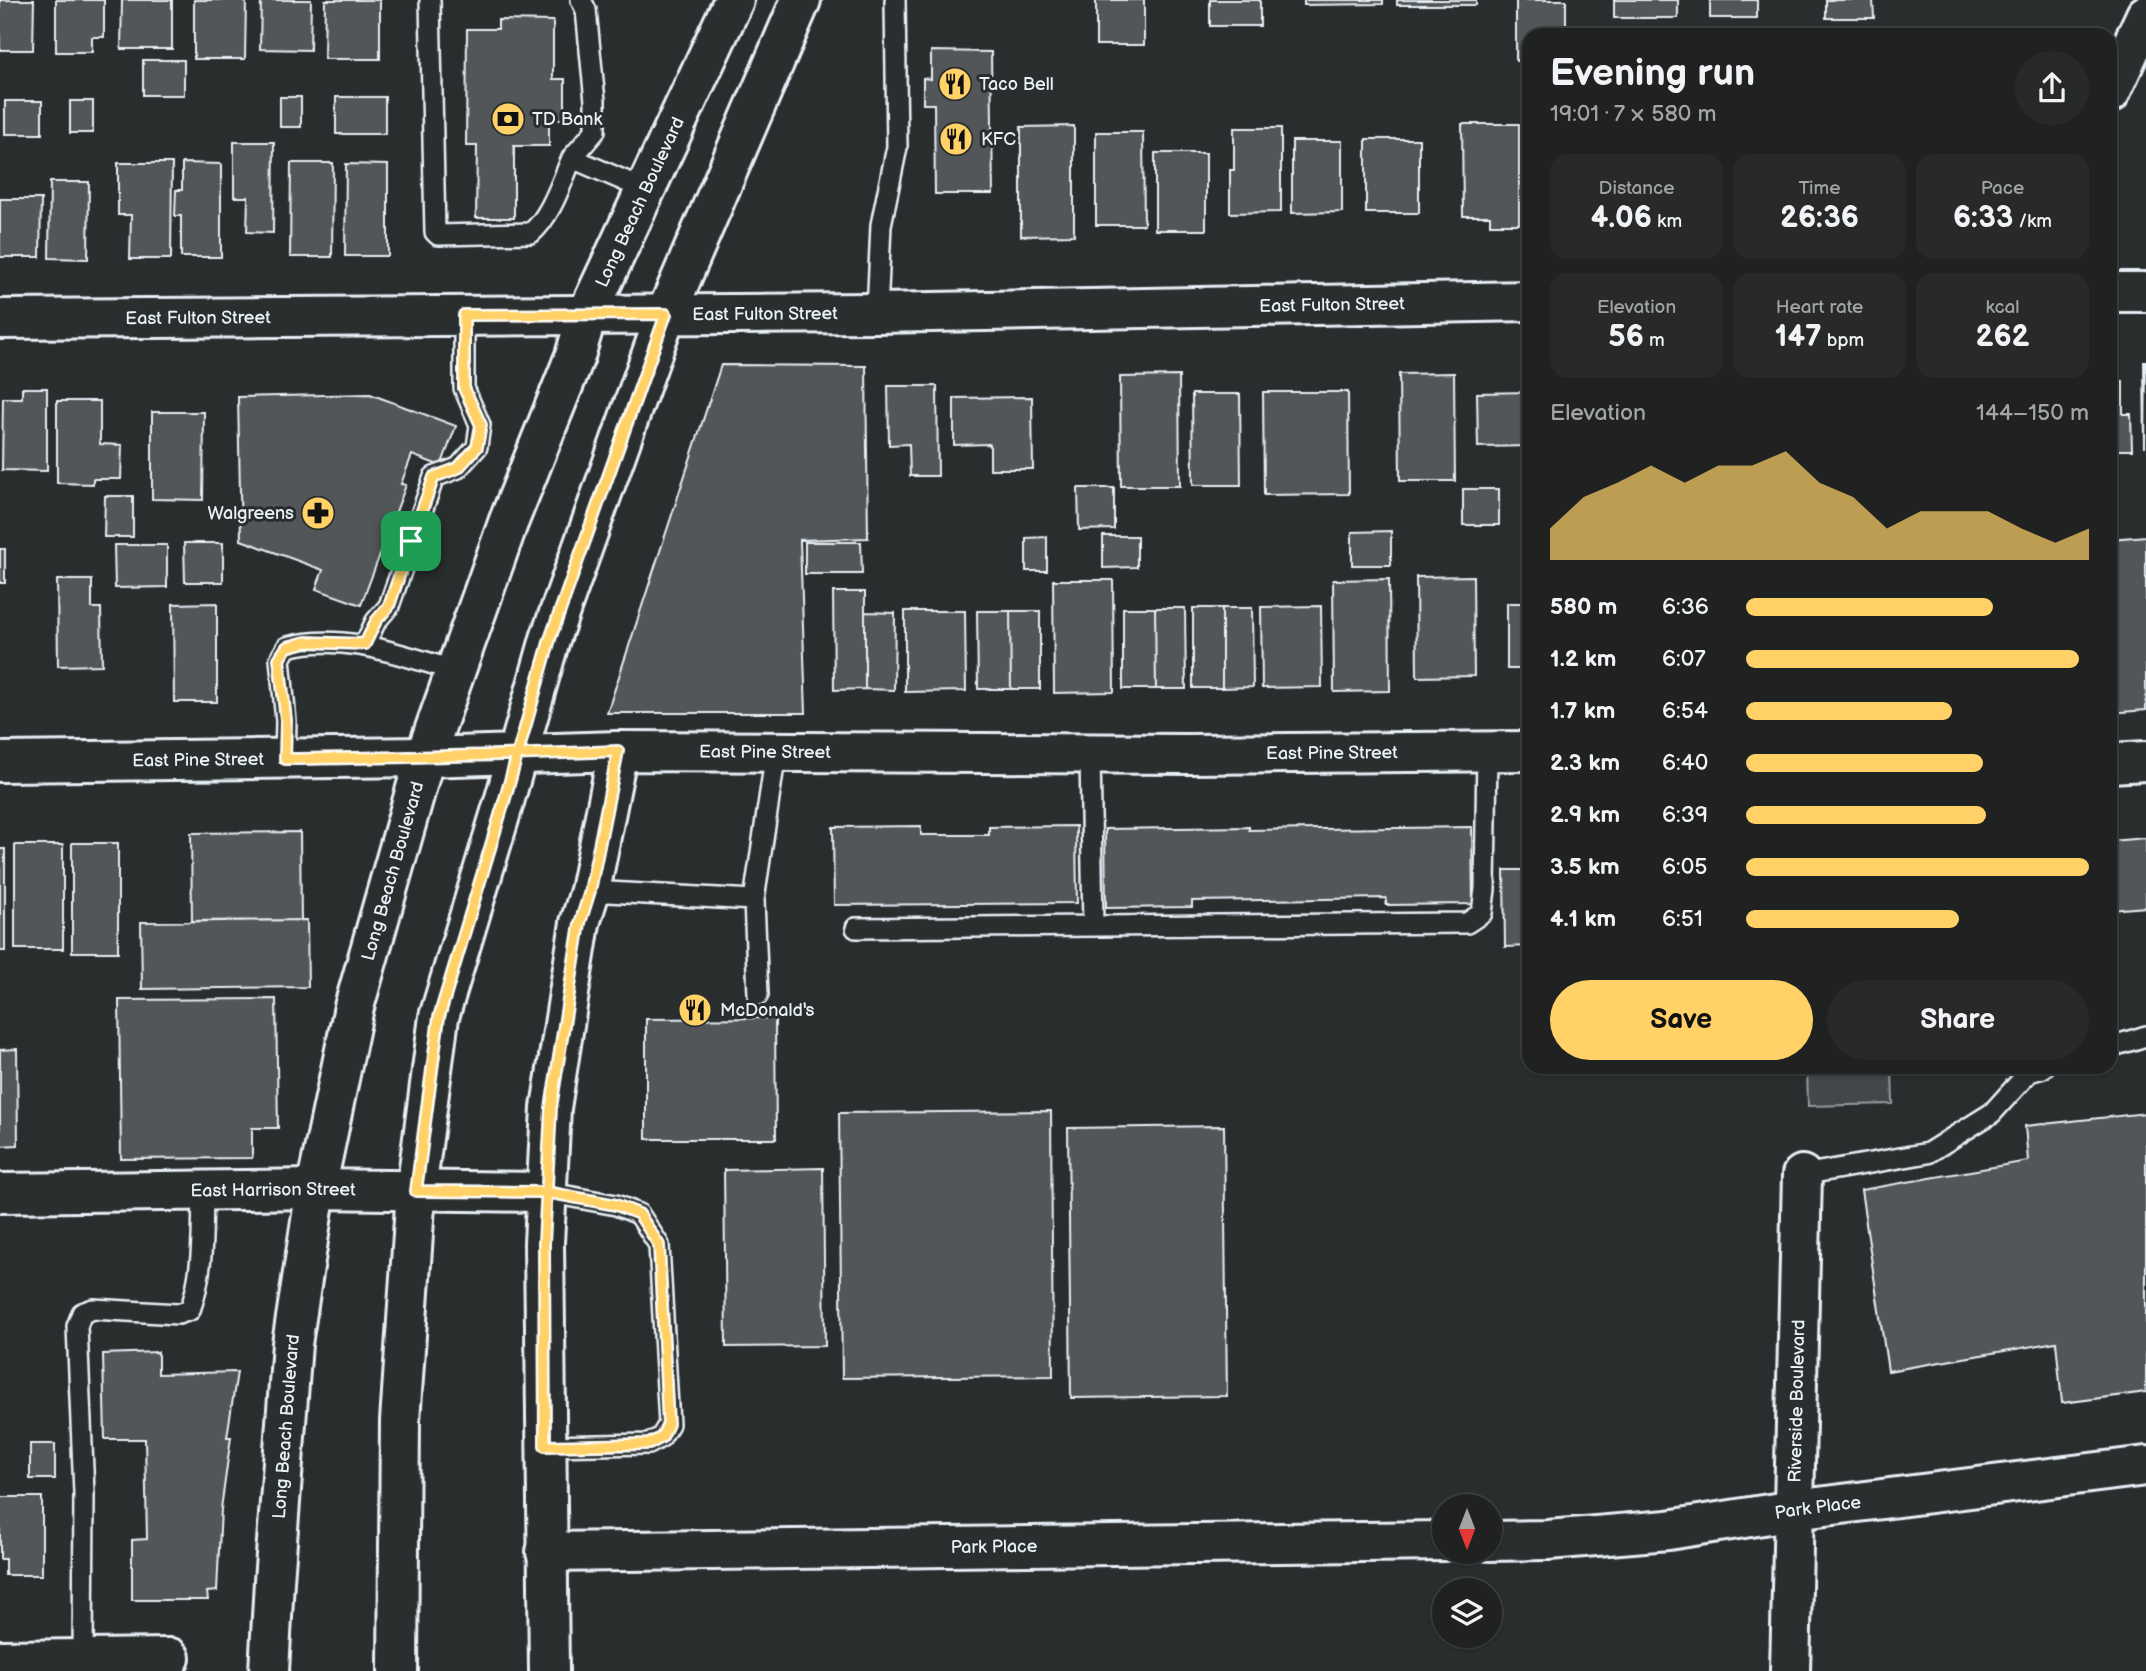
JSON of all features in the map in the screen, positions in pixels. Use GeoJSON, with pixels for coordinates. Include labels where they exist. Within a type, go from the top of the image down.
{"type":"FeatureCollection","features":[{"type":"Feature","properties":{"kind":"street","name":"Long Beach Boulevard"},"geometry":{"type":"LineString","coordinates":[[269,1671],[292,1344],[316,1189],[354,1007],[425,757],[508,523],[575,356],[587,315],[734,0]]}},
{"type":"Feature","properties":{"kind":"street"},"geometry":{"type":"LineString","coordinates":[[398,1671],[400,1421],[416,1191],[439,1017],[550,639],[666,314],[801,0]]}},
{"type":"Feature","properties":{"kind":"street"},"geometry":{"type":"LineString","coordinates":[[2117,78],[2146,15]]}},
{"type":"Feature","properties":{"kind":"street"},"geometry":{"type":"LineString","coordinates":[[2117,292],[2146,292]]}},
{"type":"Feature","properties":{"kind":"street","name":"East Fulton Street"},"geometry":{"type":"LineString","coordinates":[[0,319],[877,313],[1522,301]]}},
{"type":"Feature","properties":{"kind":"street"},"geometry":{"type":"LineString","coordinates":[[549,1671],[545,1446],[546,1192],[551,1108],[580,923],[590,891],[618,751]]}},
{"type":"Feature","properties":{"kind":"street","name":"East Pine Street"},"geometry":{"type":"LineString","coordinates":[[0,762],[425,757],[618,751],[1090,754],[1522,751]]}},
{"type":"Feature","properties":{"kind":"street"},"geometry":{"type":"LineString","coordinates":[[2117,763],[2146,761]]}},
{"type":"Feature","properties":{"kind":"street","name":"Riverside Boulevard"},"geometry":{"type":"LineString","coordinates":[[1790,1671],[1802,1175]]}},
{"type":"Feature","properties":{"kind":"street","name":"East Harrison Street"},"geometry":{"type":"LineString","coordinates":[[0,1193],[316,1189],[546,1192]]}},
{"type":"Feature","properties":{"kind":"street","name":"Park Place"},"geometry":{"type":"LineString","coordinates":[[1502,1541],[1548,1540],[1668,1530],[1794,1510],[2146,1466]]}},
{"type":"Feature","properties":{"kind":"street","name":"Park Place"},"geometry":{"type":"LineString","coordinates":[[546,1552],[1432,1541]]}},
{"type":"Feature","properties":{"kind":"street"},"geometry":{"type":"LineString","coordinates":[[0,1660],[170,1658]]}},
{"type":"Feature","properties":{"kind":"lane"},"geometry":{"type":"LineString","coordinates":[[430,0],[435,232],[444,236],[531,233],[539,226],[572,158],[595,131],[595,101],[586,10],[581,0]]}},
{"type":"Feature","properties":{"kind":"lane"},"geometry":{"type":"LineString","coordinates":[[877,313],[881,225],[897,147],[895,0]]}},
{"type":"Feature","properties":{"kind":"lane"},"geometry":{"type":"LineString","coordinates":[[572,158],[646,190]]}},
{"type":"Feature","properties":{"kind":"lane"},"geometry":{"type":"LineString","coordinates":[[365,644],[376,621],[389,606],[434,477],[458,468],[477,447],[481,425],[464,388],[464,315]]}},
{"type":"Feature","properties":{"kind":"lane"},"geometry":{"type":"LineString","coordinates":[[285,759],[286,720],[279,659],[287,647],[306,642],[365,644],[456,671]]}},
{"type":"Feature","properties":{"kind":"lane"},"geometry":{"type":"LineString","coordinates":[[856,928],[1467,923],[1482,913],[1485,889],[1487,751]]}},
{"type":"Feature","properties":{"kind":"lane"},"geometry":{"type":"LineString","coordinates":[[758,995],[754,900],[776,752]]}},
{"type":"Feature","properties":{"kind":"lane"},"geometry":{"type":"LineString","coordinates":[[1090,754],[1093,926]]}},
{"type":"Feature","properties":{"kind":"lane"},"geometry":{"type":"LineString","coordinates":[[590,891],[754,900]]}},
{"type":"Feature","properties":{"kind":"lane"},"geometry":{"type":"LineString","coordinates":[[2117,1045],[2146,1036]]}},
{"type":"Feature","properties":{"kind":"lane"},"geometry":{"type":"LineString","coordinates":[[1802,1175],[1928,1153],[1992,1112],[2027,1074]]}},
{"type":"Feature","properties":{"kind":"lane"},"geometry":{"type":"LineString","coordinates":[[83,1659],[84,1493],[77,1326],[82,1313],[93,1309],[178,1314],[190,1310],[195,1296],[201,1255],[203,1190]]}},
{"type":"Feature","properties":{"kind":"lane"},"geometry":{"type":"LineString","coordinates":[[545,1446],[649,1444],[662,1437],[668,1424],[659,1245],[639,1214],[616,1205],[546,1192]]}},
{"type":"Feature","properties":{"kind":"shaded area"},"geometry":{"type":"Polygon","coordinates":[[[1807,1074],[1892,1074],[1893,1104],[1808,1106],[1807,1074]]]}},
{"type":"Feature","properties":{"kind":"building"},"geometry":{"type":"Polygon","coordinates":[[[0,0],[34,0],[33,50],[0,50],[0,0]]]}},
{"type":"Feature","properties":{"kind":"building"},"geometry":{"type":"Polygon","coordinates":[[[56,0],[104,0],[104,37],[92,37],[92,52],[56,52],[56,0]]]}},
{"type":"Feature","properties":{"kind":"building"},"geometry":{"type":"Polygon","coordinates":[[[122,0],[172,0],[172,49],[121,49],[122,0]]]}},
{"type":"Feature","properties":{"kind":"building"},"geometry":{"type":"Polygon","coordinates":[[[194,0],[246,0],[245,59],[194,59],[194,0]]]}},
{"type":"Feature","properties":{"kind":"building"},"geometry":{"type":"Polygon","coordinates":[[[261,0],[311,0],[310,50],[260,49],[261,0]]]}},
{"type":"Feature","properties":{"kind":"building"},"geometry":{"type":"Polygon","coordinates":[[[325,0],[380,0],[380,59],[324,59],[325,0]]]}},
{"type":"Feature","properties":{"kind":"building"},"geometry":{"type":"Polygon","coordinates":[[[1096,0],[1144,0],[1144,45],[1096,45],[1096,0]]]}},
{"type":"Feature","properties":{"kind":"building"},"geometry":{"type":"Polygon","coordinates":[[[1210,0],[1260,0],[1260,26],[1210,26],[1210,0]]]}},
{"type":"Feature","properties":{"kind":"building"},"geometry":{"type":"Polygon","coordinates":[[[1304,0],[1383,0],[1383,4],[1304,5],[1304,0]]]}},
{"type":"Feature","properties":{"kind":"building"},"geometry":{"type":"Polygon","coordinates":[[[1397,0],[1476,0],[1476,5],[1397,5],[1397,0]]]}},
{"type":"Feature","properties":{"kind":"building"},"geometry":{"type":"Polygon","coordinates":[[[1516,0],[1566,0],[1566,28],[1522,28],[1522,61],[1516,61],[1516,0]]]}},
{"type":"Feature","properties":{"kind":"building"},"geometry":{"type":"Polygon","coordinates":[[[1614,0],[1678,0],[1678,18],[1614,18],[1614,0]]]}},
{"type":"Feature","properties":{"kind":"building"},"geometry":{"type":"Polygon","coordinates":[[[1710,0],[1757,0],[1757,18],[1710,18],[1710,0]]]}},
{"type":"Feature","properties":{"kind":"building"},"geometry":{"type":"Polygon","coordinates":[[[1826,0],[1873,0],[1874,18],[1826,18],[1826,0]]]}},
{"type":"Feature","properties":{"kind":"building","name":"TD Bank"},"geometry":{"type":"Polygon","coordinates":[[[498,20],[553,21],[553,79],[565,79],[565,119],[549,119],[549,146],[514,146],[514,218],[476,218],[477,146],[466,146],[467,29],[498,29],[498,20]]]}},
{"type":"Feature","properties":{"kind":"building"},"geometry":{"type":"Polygon","coordinates":[[[931,51],[991,52],[993,194],[935,194],[934,104],[923,104],[923,78],[931,79],[931,51]]]}},
{"type":"Feature","properties":{"kind":"building"},"geometry":{"type":"Polygon","coordinates":[[[143,60],[184,60],[184,95],[143,95],[143,60]]]}},
{"type":"Feature","properties":{"kind":"building"},"geometry":{"type":"Polygon","coordinates":[[[280,97],[301,97],[301,127],[280,127],[280,97]]]}},
{"type":"Feature","properties":{"kind":"building"},"geometry":{"type":"Polygon","coordinates":[[[336,97],[385,97],[385,134],[336,134],[336,97]]]}},
{"type":"Feature","properties":{"kind":"building"},"geometry":{"type":"Polygon","coordinates":[[[5,101],[42,101],[42,134],[5,134],[5,101]]]}},
{"type":"Feature","properties":{"kind":"building"},"geometry":{"type":"Polygon","coordinates":[[[70,101],[93,101],[93,133],[70,133],[70,101]]]}},
{"type":"Feature","properties":{"kind":"building"},"geometry":{"type":"Polygon","coordinates":[[[1462,124],[1519,124],[1519,224],[1490,224],[1490,216],[1463,216],[1462,124]]]}},
{"type":"Feature","properties":{"kind":"building"},"geometry":{"type":"Polygon","coordinates":[[[1074,126],[1074,235],[1021,236],[1021,127],[1074,126]]]}},
{"type":"Feature","properties":{"kind":"building"},"geometry":{"type":"Polygon","coordinates":[[[1234,128],[1281,128],[1281,212],[1230,213],[1234,128]]]}},
{"type":"Feature","properties":{"kind":"building"},"geometry":{"type":"Polygon","coordinates":[[[1096,132],[1143,132],[1144,225],[1096,225],[1096,132]]]}},
{"type":"Feature","properties":{"kind":"building"},"geometry":{"type":"Polygon","coordinates":[[[1366,139],[1419,139],[1419,213],[1366,213],[1366,139]]]}},
{"type":"Feature","properties":{"kind":"building"},"geometry":{"type":"Polygon","coordinates":[[[1292,141],[1342,141],[1342,212],[1292,213],[1292,141]]]}},
{"type":"Feature","properties":{"kind":"building"},"geometry":{"type":"Polygon","coordinates":[[[234,142],[274,142],[273,233],[247,232],[248,197],[234,197],[234,142]]]}},
{"type":"Feature","properties":{"kind":"building"},"geometry":{"type":"Polygon","coordinates":[[[1155,153],[1206,153],[1206,230],[1155,230],[1155,153]]]}},
{"type":"Feature","properties":{"kind":"building"},"geometry":{"type":"Polygon","coordinates":[[[118,163],[172,163],[171,259],[130,259],[131,215],[118,215],[118,163]]]}},
{"type":"Feature","properties":{"kind":"building"},"geometry":{"type":"Polygon","coordinates":[[[182,163],[221,164],[221,257],[181,257],[181,216],[175,216],[176,190],[182,190],[182,163]]]}},
{"type":"Feature","properties":{"kind":"building"},"geometry":{"type":"Polygon","coordinates":[[[291,163],[333,163],[332,257],[290,257],[291,163]]]}},
{"type":"Feature","properties":{"kind":"building"},"geometry":{"type":"Polygon","coordinates":[[[346,164],[388,165],[388,256],[345,256],[346,164]]]}},
{"type":"Feature","properties":{"kind":"building"},"geometry":{"type":"Polygon","coordinates":[[[50,182],[89,182],[88,259],[49,258],[50,182]]]}},
{"type":"Feature","properties":{"kind":"building"},"geometry":{"type":"Polygon","coordinates":[[[0,199],[41,199],[40,257],[0,257],[0,199]]]}},
{"type":"Feature","properties":{"kind":"building"},"geometry":{"type":"Polygon","coordinates":[[[2144,361],[2146,361],[2145,447],[2144,361]]]}},
{"type":"Feature","properties":{"kind":"building"},"geometry":{"type":"Polygon","coordinates":[[[721,365],[866,366],[868,538],[800,540],[806,713],[607,713],[721,365]]]}},
{"type":"Feature","properties":{"kind":"building"},"geometry":{"type":"Polygon","coordinates":[[[1454,373],[1455,481],[1400,481],[1399,374],[1454,373]]]}},
{"type":"Feature","properties":{"kind":"building"},"geometry":{"type":"Polygon","coordinates":[[[1179,376],[1180,486],[1121,486],[1120,377],[1179,376]]]}},
{"type":"Feature","properties":{"kind":"building"},"geometry":{"type":"Polygon","coordinates":[[[2117,381],[2123,381],[2123,414],[2131,414],[2132,450],[2117,450],[2117,381]]]}},
{"type":"Feature","properties":{"kind":"building"},"geometry":{"type":"Polygon","coordinates":[[[888,386],[937,386],[938,476],[910,476],[909,444],[889,445],[888,386]]]}},
{"type":"Feature","properties":{"kind":"building"},"geometry":{"type":"Polygon","coordinates":[[[22,388],[47,388],[47,471],[2,470],[3,398],[22,398],[22,388]]]}},
{"type":"Feature","properties":{"kind":"building"},"geometry":{"type":"Polygon","coordinates":[[[1263,392],[1348,392],[1349,494],[1264,495],[1263,392]]]}},
{"type":"Feature","properties":{"kind":"building"},"geometry":{"type":"Polygon","coordinates":[[[1522,392],[1522,446],[1478,447],[1477,393],[1522,392]]]}},
{"type":"Feature","properties":{"kind":"building","name":"Walgreens"},"geometry":{"type":"Polygon","coordinates":[[[370,394],[456,426],[441,466],[412,455],[401,484],[406,485],[361,605],[316,589],[323,570],[241,540],[238,397],[370,394]]]}},
{"type":"Feature","properties":{"kind":"building"},"geometry":{"type":"Polygon","coordinates":[[[1192,394],[1240,394],[1241,485],[1193,485],[1192,394]]]}},
{"type":"Feature","properties":{"kind":"building"},"geometry":{"type":"Polygon","coordinates":[[[1032,397],[1033,469],[990,469],[990,444],[954,445],[954,398],[1032,397]]]}},
{"type":"Feature","properties":{"kind":"building"},"geometry":{"type":"Polygon","coordinates":[[[57,401],[100,401],[100,444],[122,445],[121,479],[93,479],[93,484],[57,483],[57,401]]]}},
{"type":"Feature","properties":{"kind":"building"},"geometry":{"type":"Polygon","coordinates":[[[152,412],[204,412],[203,500],[152,499],[152,412]]]}},
{"type":"Feature","properties":{"kind":"building"},"geometry":{"type":"Polygon","coordinates":[[[1078,488],[1114,488],[1114,529],[1079,530],[1078,488]]]}},
{"type":"Feature","properties":{"kind":"building"},"geometry":{"type":"Polygon","coordinates":[[[1463,489],[1499,489],[1499,525],[1463,525],[1463,489]]]}},
{"type":"Feature","properties":{"kind":"building"},"geometry":{"type":"Polygon","coordinates":[[[105,496],[133,496],[133,537],[104,537],[105,496]]]}},
{"type":"Feature","properties":{"kind":"building"},"geometry":{"type":"Polygon","coordinates":[[[1391,531],[1391,565],[1352,565],[1352,532],[1391,531]]]}},
{"type":"Feature","properties":{"kind":"building"},"geometry":{"type":"Polygon","coordinates":[[[1103,536],[1137,536],[1137,567],[1103,568],[1103,536]]]}},
{"type":"Feature","properties":{"kind":"building"},"geometry":{"type":"Polygon","coordinates":[[[2146,536],[2146,710],[2117,712],[2117,538],[2146,536]]]}},
{"type":"Feature","properties":{"kind":"building"},"geometry":{"type":"Polygon","coordinates":[[[1047,537],[1047,571],[1026,571],[1026,538],[1047,537]]]}},
{"type":"Feature","properties":{"kind":"building"},"geometry":{"type":"Polygon","coordinates":[[[805,542],[861,542],[862,574],[805,574],[805,542]]]}},
{"type":"Feature","properties":{"kind":"building"},"geometry":{"type":"Polygon","coordinates":[[[184,543],[223,543],[223,582],[185,582],[184,543]]]}},
{"type":"Feature","properties":{"kind":"building"},"geometry":{"type":"Polygon","coordinates":[[[114,545],[167,545],[167,587],[115,588],[114,545]]]}},
{"type":"Feature","properties":{"kind":"building"},"geometry":{"type":"Polygon","coordinates":[[[0,549],[5,549],[5,583],[0,583],[0,549]]]}},
{"type":"Feature","properties":{"kind":"building"},"geometry":{"type":"Polygon","coordinates":[[[1473,576],[1474,676],[1417,677],[1416,577],[1473,576]]]}},
{"type":"Feature","properties":{"kind":"building"},"geometry":{"type":"Polygon","coordinates":[[[1389,579],[1390,691],[1334,692],[1333,580],[1389,579]]]}},
{"type":"Feature","properties":{"kind":"building"},"geometry":{"type":"Polygon","coordinates":[[[57,580],[92,580],[92,608],[101,608],[102,665],[58,666],[57,580]]]}},
{"type":"Feature","properties":{"kind":"building"},"geometry":{"type":"Polygon","coordinates":[[[1053,580],[1113,580],[1114,692],[1054,693],[1053,580]]]}},
{"type":"Feature","properties":{"kind":"building"},"geometry":{"type":"Polygon","coordinates":[[[833,592],[865,592],[865,689],[834,690],[833,592]]]}},
{"type":"Feature","properties":{"kind":"building"},"geometry":{"type":"Polygon","coordinates":[[[217,603],[217,702],[174,702],[173,604],[217,603]]]}},
{"type":"Feature","properties":{"kind":"building"},"geometry":{"type":"Polygon","coordinates":[[[1507,603],[1522,603],[1522,669],[1507,669],[1507,603]]]}},
{"type":"Feature","properties":{"kind":"building"},"geometry":{"type":"Polygon","coordinates":[[[1321,606],[1322,687],[1262,688],[1261,607],[1321,606]]]}},
{"type":"Feature","properties":{"kind":"building"},"geometry":{"type":"Polygon","coordinates":[[[1123,608],[1155,608],[1156,689],[1123,689],[1123,608]]]}},
{"type":"Feature","properties":{"kind":"building"},"geometry":{"type":"Polygon","coordinates":[[[1155,608],[1185,608],[1186,689],[1156,689],[1155,608]]]}},
{"type":"Feature","properties":{"kind":"building"},"geometry":{"type":"Polygon","coordinates":[[[1193,608],[1222,608],[1222,688],[1193,688],[1193,608]]]}},
{"type":"Feature","properties":{"kind":"building"},"geometry":{"type":"Polygon","coordinates":[[[1222,608],[1252,608],[1253,687],[1222,688],[1222,608]]]}},
{"type":"Feature","properties":{"kind":"building"},"geometry":{"type":"Polygon","coordinates":[[[905,611],[965,611],[966,691],[905,692],[905,611]]]}},
{"type":"Feature","properties":{"kind":"building"},"geometry":{"type":"Polygon","coordinates":[[[977,611],[1010,611],[1011,689],[978,689],[977,611]]]}},
{"type":"Feature","properties":{"kind":"building"},"geometry":{"type":"Polygon","coordinates":[[[1010,611],[1040,611],[1040,689],[1011,689],[1010,611]]]}},
{"type":"Feature","properties":{"kind":"building"},"geometry":{"type":"Polygon","coordinates":[[[865,612],[895,613],[894,690],[865,689],[865,612]]]}},
{"type":"Feature","properties":{"kind":"building"},"geometry":{"type":"Polygon","coordinates":[[[921,826],[921,835],[989,835],[989,827],[1076,826],[1077,903],[834,905],[833,827],[921,826]]]}},
{"type":"Feature","properties":{"kind":"building"},"geometry":{"type":"Polygon","coordinates":[[[1249,827],[1249,830],[1472,827],[1473,904],[1386,905],[1386,898],[1192,901],[1192,907],[1106,908],[1105,829],[1249,827]]]}},
{"type":"Feature","properties":{"kind":"building"},"geometry":{"type":"Polygon","coordinates":[[[300,832],[301,920],[192,921],[191,833],[300,832]]]}},
{"type":"Feature","properties":{"kind":"building"},"geometry":{"type":"Polygon","coordinates":[[[2146,838],[2146,907],[2117,909],[2117,840],[2146,838]]]}},
{"type":"Feature","properties":{"kind":"building"},"geometry":{"type":"Polygon","coordinates":[[[72,843],[118,843],[118,952],[72,952],[72,843]]]}},
{"type":"Feature","properties":{"kind":"building"},"geometry":{"type":"Polygon","coordinates":[[[15,845],[63,845],[63,949],[15,949],[15,845]]]}},
{"type":"Feature","properties":{"kind":"building"},"geometry":{"type":"Polygon","coordinates":[[[0,849],[5,849],[5,951],[0,951],[0,849]]]}},
{"type":"Feature","properties":{"kind":"building"},"geometry":{"type":"Polygon","coordinates":[[[1504,870],[1522,870],[1522,946],[1505,947],[1504,870]]]}},
{"type":"Feature","properties":{"kind":"building"},"geometry":{"type":"Polygon","coordinates":[[[307,920],[308,987],[142,989],[141,922],[307,920]]]}},
{"type":"Feature","properties":{"kind":"building"},"geometry":{"type":"Polygon","coordinates":[[[276,999],[278,1128],[252,1128],[252,1158],[121,1159],[119,1000],[276,999]]]}},
{"type":"Feature","properties":{"kind":"building"},"geometry":{"type":"Polygon","coordinates":[[[775,1018],[776,1139],[646,1139],[646,1019],[775,1018]]]}},
{"type":"Feature","properties":{"kind":"building"},"geometry":{"type":"Polygon","coordinates":[[[17,1049],[18,1145],[0,1146],[0,1050],[17,1049]]]}},
{"type":"Feature","properties":{"kind":"building"},"geometry":{"type":"Polygon","coordinates":[[[1051,1111],[1053,1376],[842,1378],[839,1113],[1051,1111]]]}},
{"type":"Feature","properties":{"kind":"building"},"geometry":{"type":"Polygon","coordinates":[[[2146,1113],[2146,1392],[2062,1403],[2056,1342],[1888,1371],[1861,1190],[2028,1161],[2025,1126],[2146,1113]]]}},
{"type":"Feature","properties":{"kind":"building"},"geometry":{"type":"Polygon","coordinates":[[[1224,1126],[1227,1396],[1071,1398],[1068,1128],[1224,1126]]]}},
{"type":"Feature","properties":{"kind":"building"},"geometry":{"type":"Polygon","coordinates":[[[823,1168],[825,1346],[726,1347],[724,1170],[823,1168]]]}},
{"type":"Feature","properties":{"kind":"building"},"geometry":{"type":"Polygon","coordinates":[[[158,1352],[158,1374],[237,1372],[227,1437],[231,1437],[221,1509],[217,1591],[207,1592],[208,1600],[132,1600],[132,1540],[147,1539],[145,1439],[105,1439],[103,1354],[158,1352]]]}},
{"type":"Feature","properties":{"kind":"building"},"geometry":{"type":"Polygon","coordinates":[[[30,1444],[55,1444],[55,1479],[30,1479],[30,1444]]]}},
{"type":"Feature","properties":{"kind":"building"},"geometry":{"type":"Polygon","coordinates":[[[0,1497],[42,1497],[42,1575],[5,1575],[5,1559],[0,1559],[0,1497]]]}},
{"type":"Feature","properties":{"kind":"place","name":"Taco Bell"},"geometry":{"type":"Point","coordinates":[955,84]}},
{"type":"Feature","properties":{"kind":"place","name":"TD Bank"},"geometry":{"type":"Point","coordinates":[508,119]}},
{"type":"Feature","properties":{"kind":"place","name":"KFC"},"geometry":{"type":"Point","coordinates":[956,139]}},
{"type":"Feature","properties":{"kind":"place","name":"Walgreens"},"geometry":{"type":"Point","coordinates":[318,513]}},
{"type":"Feature","properties":{"kind":"place","name":"McDonald's"},"geometry":{"type":"Point","coordinates":[695,1010]}},
{"type":"Feature","properties":{"kind":"route"},"geometry":{"type":"LineString","coordinates":[[411,541],[389,606],[376,621],[365,644],[306,642],[287,647],[279,659],[286,720],[285,759],[517,755],[618,751],[590,891],[580,923],[551,1108],[546,1192],[544,1243],[545,1446],[649,1444],[662,1437],[668,1424],[659,1245],[639,1214],[616,1205],[546,1192],[416,1191],[439,1017],[504,802],[517,755],[550,639],[666,314],[464,315],[464,388],[481,425],[477,447],[458,468],[434,477],[411,541]]}}]}
